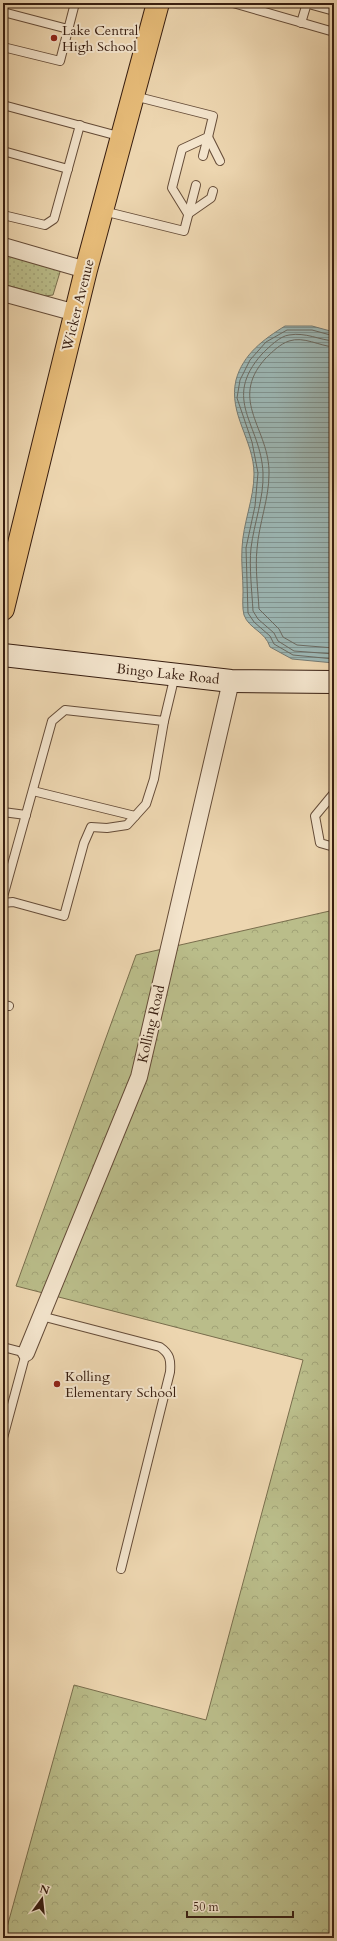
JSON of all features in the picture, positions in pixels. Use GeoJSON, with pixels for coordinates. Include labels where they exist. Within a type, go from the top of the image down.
{"type":"FeatureCollection","features":[{"type":"Feature","properties":{"kind":"highway","name":"Wicker Avenue"},"geometry":{"type":"LineString","coordinates":[[3,609],[86,270],[158,3]]}},
{"type":"Feature","properties":{"kind":"street"},"geometry":{"type":"LineString","coordinates":[[3,246],[86,270]]}},
{"type":"Feature","properties":{"kind":"street"},"geometry":{"type":"LineString","coordinates":[[3,293],[76,313]]}},
{"type":"Feature","properties":{"kind":"street","name":"Bingo Lake Road"},"geometry":{"type":"LineString","coordinates":[[3,655],[231,681],[334,682]]}},
{"type":"Feature","properties":{"kind":"street","name":"Kolling Road"},"geometry":{"type":"LineString","coordinates":[[26,1353],[139,1077],[231,681]]}},
{"type":"Feature","properties":{"kind":"lane"},"geometry":{"type":"LineString","coordinates":[[3,47],[60,61],[75,3]]}},
{"type":"Feature","properties":{"kind":"lane"},"geometry":{"type":"LineString","coordinates":[[235,3],[334,32]]}},
{"type":"Feature","properties":{"kind":"lane"},"geometry":{"type":"LineString","coordinates":[[301,23],[306,3],[334,11]]}},
{"type":"Feature","properties":{"kind":"lane"},"geometry":{"type":"LineString","coordinates":[[3,12],[68,29]]}},
{"type":"Feature","properties":{"kind":"lane"},"geometry":{"type":"LineString","coordinates":[[134,96],[214,116],[203,156]]}},
{"type":"Feature","properties":{"kind":"lane"},"geometry":{"type":"LineString","coordinates":[[3,105],[80,125],[122,138]]}},
{"type":"Feature","properties":{"kind":"lane"},"geometry":{"type":"LineString","coordinates":[[3,215],[45,225],[54,219],[80,125]]}},
{"type":"Feature","properties":{"kind":"lane"},"geometry":{"type":"LineString","coordinates":[[208,137],[220,161]]}},
{"type":"Feature","properties":{"kind":"lane"},"geometry":{"type":"LineString","coordinates":[[188,214],[172,188],[182,149],[208,137]]}},
{"type":"Feature","properties":{"kind":"lane"},"geometry":{"type":"LineString","coordinates":[[3,151],[68,169]]}},
{"type":"Feature","properties":{"kind":"lane"},"geometry":{"type":"LineString","coordinates":[[102,211],[184,231],[196,185]]}},
{"type":"Feature","properties":{"kind":"lane"},"geometry":{"type":"LineString","coordinates":[[188,214],[211,198],[213,191]]}},
{"type":"Feature","properties":{"kind":"lane"},"geometry":{"type":"LineString","coordinates":[[3,903],[13,902],[64,916],[84,843],[91,827],[107,828],[127,825],[146,804],[154,779],[164,721],[175,675]]}},
{"type":"Feature","properties":{"kind":"lane"},"geometry":{"type":"LineString","coordinates":[[3,897],[52,720],[65,710],[164,721]]}},
{"type":"Feature","properties":{"kind":"lane"},"geometry":{"type":"LineString","coordinates":[[33,791],[136,816]]}},
{"type":"Feature","properties":{"kind":"lane"},"geometry":{"type":"LineString","coordinates":[[334,794],[315,816],[320,843],[334,847]]}},
{"type":"Feature","properties":{"kind":"lane"},"geometry":{"type":"LineString","coordinates":[[3,812],[26,815]]}},
{"type":"Feature","properties":{"kind":"lane"},"geometry":{"type":"LineString","coordinates":[[41,1316],[160,1347],[168,1352],[171,1361],[170,1372],[121,1569]]}},
{"type":"Feature","properties":{"kind":"lane"},"geometry":{"type":"LineString","coordinates":[[3,1348],[26,1353],[3,1438]]}},
{"type":"Feature","properties":{"kind":"green space"},"geometry":{"type":"Polygon","coordinates":[[[3,253],[57,269],[60,272],[53,295],[45,296],[3,284],[3,253]]]}},
{"type":"Feature","properties":{"kind":"green space"},"geometry":{"type":"Polygon","coordinates":[[[334,910],[334,1938],[4,1938],[74,1685],[206,1720],[303,1360],[16,1286],[136,955],[334,910]]]}},
{"type":"Feature","properties":{"kind":"water"},"geometry":{"type":"Polygon","coordinates":[[[285,326],[312,326],[334,332],[334,663],[292,659],[270,647],[265,637],[249,624],[243,612],[242,548],[244,529],[254,483],[254,474],[250,450],[235,404],[234,392],[239,371],[249,355],[269,336],[285,326]]]}},
{"type":"Feature","properties":{"kind":"place","name":"Lake Central High School"},"geometry":{"type":"Point","coordinates":[54,38]}},
{"type":"Feature","properties":{"kind":"place","name":"Kolling Elementary School"},"geometry":{"type":"Point","coordinates":[57,1384]}}]}
